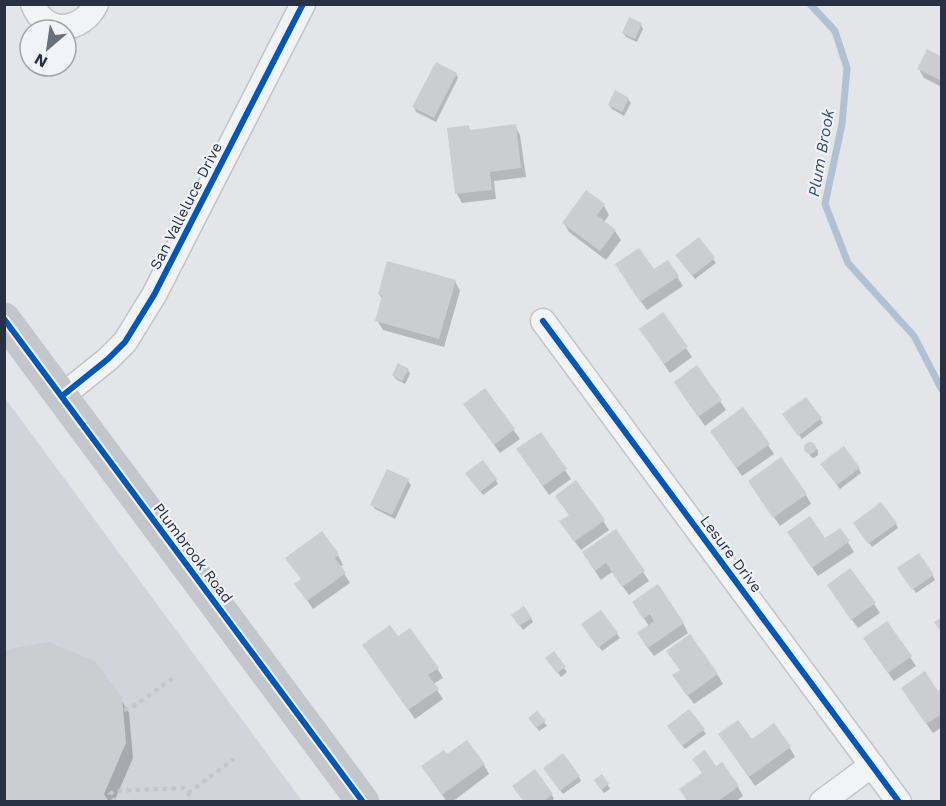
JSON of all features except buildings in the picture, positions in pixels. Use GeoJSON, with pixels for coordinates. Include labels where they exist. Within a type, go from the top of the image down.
{"type":"FeatureCollection","features":[{"type":"Feature","properties":{"kind":"street"},"geometry":{"type":"LineString","coordinates":[[33,4],[43,19],[52,25],[63,27],[83,22],[91,14],[96,4]]}},
{"type":"Feature","properties":{"kind":"street","name":"San Valleluce Drive"},"geometry":{"type":"LineString","coordinates":[[62,396],[108,360],[138,323],[303,4]]}},
{"type":"Feature","properties":{"kind":"street","name":"Plumbrook Road"},"geometry":{"type":"LineString","coordinates":[[4,319],[363,801]]}},
{"type":"Feature","properties":{"kind":"street","name":"Lesure Drive"},"geometry":{"type":"LineString","coordinates":[[543,321],[899,801]]}},
{"type":"Feature","properties":{"kind":"street"},"geometry":{"type":"LineString","coordinates":[[822,801],[872,765]]}},
{"type":"Feature","properties":{"kind":"path"},"geometry":{"type":"LineString","coordinates":[[124,710],[131,708],[173,678]]}},
{"type":"Feature","properties":{"kind":"path"},"geometry":{"type":"LineString","coordinates":[[188,793],[234,759]]}},
{"type":"Feature","properties":{"kind":"path"},"geometry":{"type":"LineString","coordinates":[[115,801],[110,794],[114,791],[184,788],[191,798],[190,801]]}},
{"type":"Feature","properties":{"kind":"shaded area"},"geometry":{"type":"Polygon","coordinates":[[[5,398],[302,801],[5,801],[5,398]]]}},
{"type":"Feature","properties":{"kind":"waterway","name":"Plum Brook"},"geometry":{"type":"LineString","coordinates":[[810,4],[835,31],[847,68],[842,124],[825,204],[848,263],[914,336],[942,390]]}},
{"type":"Feature","properties":{"kind":"cycle path"},"geometry":{"type":"LineString","coordinates":[[62,396],[108,359],[125,342],[154,295],[303,4]]}},
{"type":"Feature","properties":{"kind":"cycle path"},"geometry":{"type":"LineString","coordinates":[[4,319],[363,802]]}},
{"type":"Feature","properties":{"kind":"cycle path"},"geometry":{"type":"LineString","coordinates":[[543,321],[899,802]]}}]}
